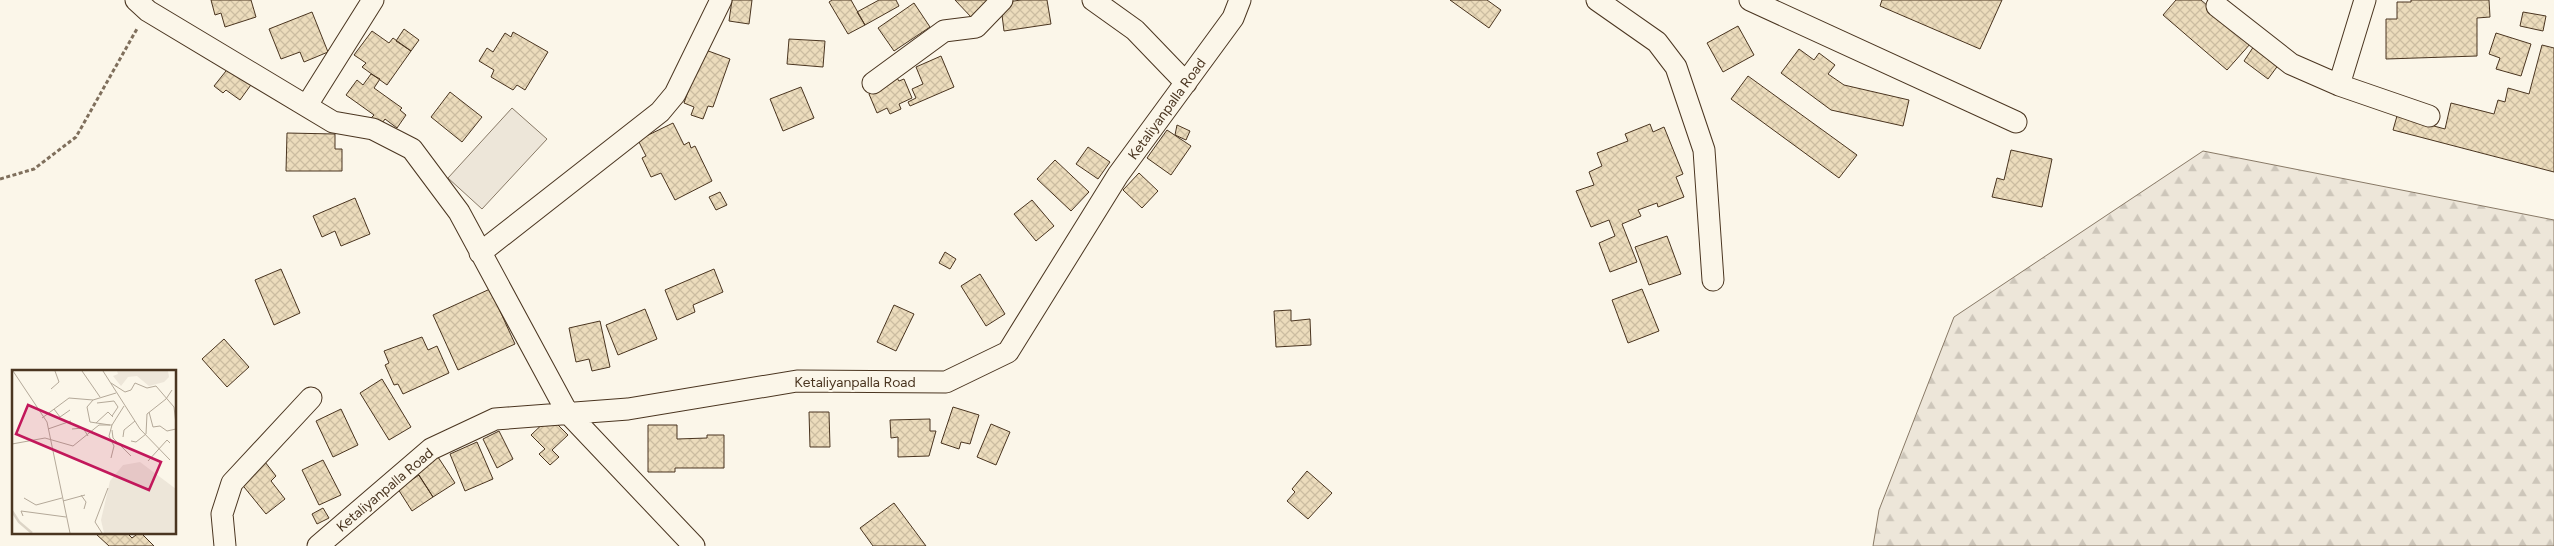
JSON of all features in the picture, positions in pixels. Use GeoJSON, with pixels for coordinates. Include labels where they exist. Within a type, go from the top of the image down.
{"type":"FeatureCollection","features":[{"type":"Feature","properties":{"kind":"street"},"geometry":{"type":"LineString","coordinates":[[307,105],[373,0]]}},
{"type":"Feature","properties":{"kind":"street"},"geometry":{"type":"LineString","coordinates":[[480,253],[660,112],[675,94],[721,0]]}},
{"type":"Feature","properties":{"kind":"street"},"geometry":{"type":"LineString","coordinates":[[873,83],[944,31],[976,28],[1002,0]]}},
{"type":"Feature","properties":{"kind":"street"},"geometry":{"type":"LineString","coordinates":[[1093,0],[1135,30],[1186,83]]}},
{"type":"Feature","properties":{"kind":"street","name":"Ketaliyanpalla Road"},"geometry":{"type":"LineString","coordinates":[[318,546],[431,449],[495,419],[628,408],[797,381],[946,382],[1008,352],[1118,175],[1233,18],[1240,0]]}},
{"type":"Feature","properties":{"kind":"street"},"geometry":{"type":"LineString","coordinates":[[1597,0],[1656,42],[1676,67],[1704,150],[1713,280]]}},
{"type":"Feature","properties":{"kind":"street"},"geometry":{"type":"LineString","coordinates":[[1750,0],[2016,122]]}},
{"type":"Feature","properties":{"kind":"street"},"geometry":{"type":"LineString","coordinates":[[2339,85],[2366,0]]}},
{"type":"Feature","properties":{"kind":"street"},"geometry":{"type":"LineString","coordinates":[[142,5],[333,122],[373,129],[412,149],[459,212],[567,412],[694,546]]}},
{"type":"Feature","properties":{"kind":"street"},"geometry":{"type":"LineString","coordinates":[[2217,6],[2291,64],[2339,85],[2428,116]]}},
{"type":"Feature","properties":{"kind":"street"},"geometry":{"type":"LineString","coordinates":[[225,546],[222,514],[232,483],[311,398]]}},
{"type":"Feature","properties":{"kind":"path"},"geometry":{"type":"LineString","coordinates":[[0,178],[34,169],[76,137],[142,5]]}},
{"type":"Feature","properties":{"kind":"green space"},"geometry":{"type":"Polygon","coordinates":[[[512,108],[547,139],[482,209],[448,178],[512,108]]]}},
{"type":"Feature","properties":{"kind":"green space"},"geometry":{"type":"Polygon","coordinates":[[[2203,151],[2554,220],[2554,546],[1873,546],[1879,510],[1954,317],[2203,151]]]}},
{"type":"Feature","properties":{"kind":"building"},"geometry":{"type":"Polygon","coordinates":[[[211,0],[251,0],[256,17],[225,27],[221,13],[215,15],[211,0]]]}},
{"type":"Feature","properties":{"kind":"building"},"geometry":{"type":"Polygon","coordinates":[[[732,0],[752,0],[749,24],[729,21],[732,0]]]}},
{"type":"Feature","properties":{"kind":"building"},"geometry":{"type":"Polygon","coordinates":[[[832,0],[851,0],[865,25],[848,34],[829,2],[832,0]]]}},
{"type":"Feature","properties":{"kind":"building"},"geometry":{"type":"Polygon","coordinates":[[[879,0],[896,0],[899,6],[865,25],[857,12],[879,0]]]}},
{"type":"Feature","properties":{"kind":"building"},"geometry":{"type":"Polygon","coordinates":[[[955,0],[991,0],[972,18],[955,0]]]}},
{"type":"Feature","properties":{"kind":"building"},"geometry":{"type":"Polygon","coordinates":[[[1047,0],[1051,24],[1004,31],[1001,7],[1007,2],[1047,0]]]}},
{"type":"Feature","properties":{"kind":"building"},"geometry":{"type":"Polygon","coordinates":[[[1450,0],[1487,0],[1501,10],[1489,28],[1450,0]]]}},
{"type":"Feature","properties":{"kind":"building"},"geometry":{"type":"Polygon","coordinates":[[[1882,0],[2002,0],[1980,49],[1880,6],[1882,0]]]}},
{"type":"Feature","properties":{"kind":"building"},"geometry":{"type":"Polygon","coordinates":[[[2176,0],[2201,0],[2251,43],[2227,70],[2163,15],[2176,0]]]}},
{"type":"Feature","properties":{"kind":"building"},"geometry":{"type":"Polygon","coordinates":[[[2411,0],[2489,0],[2490,17],[2477,18],[2477,56],[2386,59],[2386,19],[2397,19],[2397,2],[2411,2],[2411,0]]]}},
{"type":"Feature","properties":{"kind":"building"},"geometry":{"type":"Polygon","coordinates":[[[914,3],[930,27],[894,51],[878,28],[914,3]]]}},
{"type":"Feature","properties":{"kind":"building"},"geometry":{"type":"Polygon","coordinates":[[[312,12],[328,52],[304,62],[300,52],[281,59],[269,29],[312,12]]]}},
{"type":"Feature","properties":{"kind":"building"},"geometry":{"type":"Polygon","coordinates":[[[2523,12],[2546,16],[2543,31],[2520,26],[2523,12]]]}},
{"type":"Feature","properties":{"kind":"building"},"geometry":{"type":"Polygon","coordinates":[[[1738,26],[1754,55],[1723,72],[1707,43],[1738,26]]]}},
{"type":"Feature","properties":{"kind":"building"},"geometry":{"type":"Polygon","coordinates":[[[404,29],[419,40],[411,51],[396,41],[404,29]]]}},
{"type":"Feature","properties":{"kind":"building"},"geometry":{"type":"Polygon","coordinates":[[[372,31],[389,43],[393,38],[411,51],[387,85],[362,67],[366,63],[354,55],[372,31]]]}},
{"type":"Feature","properties":{"kind":"building"},"geometry":{"type":"Polygon","coordinates":[[[513,32],[548,52],[525,90],[517,85],[513,90],[491,77],[494,70],[479,61],[487,48],[493,52],[505,33],[511,37],[513,32]]]}},
{"type":"Feature","properties":{"kind":"building"},"geometry":{"type":"Polygon","coordinates":[[[2496,33],[2531,44],[2521,76],[2496,69],[2500,58],[2489,54],[2496,33]]]}},
{"type":"Feature","properties":{"kind":"building"},"geometry":{"type":"Polygon","coordinates":[[[789,39],[825,41],[823,67],[787,64],[789,39]]]}},
{"type":"Feature","properties":{"kind":"building"},"geometry":{"type":"Polygon","coordinates":[[[2542,45],[2554,48],[2554,172],[2393,130],[2397,116],[2445,129],[2451,103],[2494,114],[2498,100],[2505,102],[2508,88],[2529,94],[2542,45]]]}},
{"type":"Feature","properties":{"kind":"building"},"geometry":{"type":"Polygon","coordinates":[[[2254,46],[2279,64],[2268,79],[2244,61],[2254,46]]]}},
{"type":"Feature","properties":{"kind":"building"},"geometry":{"type":"Polygon","coordinates":[[[703,49],[730,59],[713,107],[708,106],[703,119],[691,115],[694,107],[684,103],[703,49]]]}},
{"type":"Feature","properties":{"kind":"building"},"geometry":{"type":"Polygon","coordinates":[[[1799,49],[1814,60],[1819,53],[1835,65],[1828,74],[1844,85],[1909,100],[1903,126],[1831,110],[1781,73],[1799,49]]]}},
{"type":"Feature","properties":{"kind":"building"},"geometry":{"type":"Polygon","coordinates":[[[941,56],[954,87],[910,106],[908,102],[916,98],[912,89],[923,84],[916,67],[941,56]]]}},
{"type":"Feature","properties":{"kind":"building"},"geometry":{"type":"Polygon","coordinates":[[[230,66],[253,82],[240,100],[226,90],[223,93],[214,86],[230,66]]]}},
{"type":"Feature","properties":{"kind":"building"},"geometry":{"type":"Polygon","coordinates":[[[371,74],[380,79],[374,88],[402,108],[400,110],[406,115],[397,128],[385,119],[380,126],[370,119],[374,115],[346,95],[357,80],[363,85],[371,74]]]}},
{"type":"Feature","properties":{"kind":"building"},"geometry":{"type":"Polygon","coordinates":[[[1748,76],[1857,155],[1839,178],[1731,99],[1748,76]]]}},
{"type":"Feature","properties":{"kind":"building"},"geometry":{"type":"Polygon","coordinates":[[[897,78],[899,81],[904,79],[912,98],[899,104],[901,109],[890,114],[887,108],[877,113],[869,94],[885,87],[897,78]]]}},
{"type":"Feature","properties":{"kind":"building"},"geometry":{"type":"Polygon","coordinates":[[[801,87],[814,118],[783,131],[770,99],[801,87]]]}},
{"type":"Feature","properties":{"kind":"building"},"geometry":{"type":"Polygon","coordinates":[[[450,92],[482,117],[462,142],[431,117],[450,92]]]}},
{"type":"Feature","properties":{"kind":"building"},"geometry":{"type":"Polygon","coordinates":[[[673,123],[684,145],[689,142],[691,148],[695,146],[712,181],[675,200],[661,173],[651,177],[642,158],[646,156],[638,140],[673,123]]]}},
{"type":"Feature","properties":{"kind":"building"},"geometry":{"type":"Polygon","coordinates":[[[1650,124],[1653,132],[1664,127],[1683,174],[1676,177],[1684,197],[1658,207],[1657,203],[1638,210],[1641,216],[1622,224],[1637,262],[1610,272],[1599,243],[1615,236],[1609,220],[1591,227],[1576,191],[1594,185],[1589,172],[1602,166],[1597,153],[1628,141],[1625,134],[1650,124]]]}},
{"type":"Feature","properties":{"kind":"building"},"geometry":{"type":"Polygon","coordinates":[[[1177,125],[1190,131],[1186,140],[1175,135],[1177,125]]]}},
{"type":"Feature","properties":{"kind":"building"},"geometry":{"type":"Polygon","coordinates":[[[1167,130],[1191,146],[1171,175],[1147,158],[1167,130]]]}},
{"type":"Feature","properties":{"kind":"building"},"geometry":{"type":"Polygon","coordinates":[[[287,133],[335,134],[335,149],[342,149],[342,171],[286,171],[287,133]]]}},
{"type":"Feature","properties":{"kind":"building"},"geometry":{"type":"Polygon","coordinates":[[[1088,147],[1110,162],[1098,179],[1076,164],[1088,147]]]}},
{"type":"Feature","properties":{"kind":"building"},"geometry":{"type":"Polygon","coordinates":[[[2011,150],[2052,159],[2042,207],[1992,197],[1997,178],[2004,180],[2011,150]]]}},
{"type":"Feature","properties":{"kind":"building"},"geometry":{"type":"Polygon","coordinates":[[[1055,160],[1089,192],[1071,211],[1037,179],[1055,160]]]}},
{"type":"Feature","properties":{"kind":"building"},"geometry":{"type":"Polygon","coordinates":[[[1139,173],[1158,191],[1142,208],[1123,190],[1139,173]]]}},
{"type":"Feature","properties":{"kind":"building"},"geometry":{"type":"Polygon","coordinates":[[[720,192],[727,205],[716,210],[709,197],[720,192]]]}},
{"type":"Feature","properties":{"kind":"building"},"geometry":{"type":"Polygon","coordinates":[[[355,198],[370,234],[341,246],[335,231],[322,237],[313,216],[355,198]]]}},
{"type":"Feature","properties":{"kind":"building"},"geometry":{"type":"Polygon","coordinates":[[[1032,200],[1054,226],[1036,241],[1014,214],[1032,200]]]}},
{"type":"Feature","properties":{"kind":"building"},"geometry":{"type":"Polygon","coordinates":[[[1667,236],[1681,274],[1649,285],[1635,247],[1667,236]]]}},
{"type":"Feature","properties":{"kind":"building"},"geometry":{"type":"Polygon","coordinates":[[[945,252],[956,259],[950,269],[939,263],[945,252]]]}},
{"type":"Feature","properties":{"kind":"building"},"geometry":{"type":"Polygon","coordinates":[[[281,269],[300,313],[274,325],[255,280],[281,269]]]}},
{"type":"Feature","properties":{"kind":"building"},"geometry":{"type":"Polygon","coordinates":[[[714,269],[723,292],[693,305],[695,312],[677,320],[665,290],[714,269]]]}},
{"type":"Feature","properties":{"kind":"building"},"geometry":{"type":"Polygon","coordinates":[[[980,274],[1005,314],[986,326],[961,286],[980,274]]]}},
{"type":"Feature","properties":{"kind":"building"},"geometry":{"type":"Polygon","coordinates":[[[490,289],[515,344],[458,370],[433,315],[490,289]]]}},
{"type":"Feature","properties":{"kind":"building"},"geometry":{"type":"Polygon","coordinates":[[[1642,289],[1659,331],[1628,343],[1612,300],[1642,289]]]}},
{"type":"Feature","properties":{"kind":"building"},"geometry":{"type":"Polygon","coordinates":[[[894,305],[914,314],[896,351],[877,342],[894,305]]]}},
{"type":"Feature","properties":{"kind":"building"},"geometry":{"type":"Polygon","coordinates":[[[645,309],[657,339],[618,355],[606,325],[645,309]]]}},
{"type":"Feature","properties":{"kind":"building"},"geometry":{"type":"Polygon","coordinates":[[[1291,310],[1291,321],[1310,319],[1311,345],[1276,347],[1274,311],[1291,310]]]}},
{"type":"Feature","properties":{"kind":"building"},"geometry":{"type":"Polygon","coordinates":[[[600,321],[610,367],[592,371],[589,359],[576,362],[569,328],[600,321]]]}},
{"type":"Feature","properties":{"kind":"building"},"geometry":{"type":"Polygon","coordinates":[[[422,337],[428,350],[437,346],[449,373],[403,394],[398,384],[394,385],[385,365],[389,363],[384,351],[422,337]]]}},
{"type":"Feature","properties":{"kind":"building"},"geometry":{"type":"Polygon","coordinates":[[[224,339],[249,367],[227,387],[202,359],[224,339]]]}},
{"type":"Feature","properties":{"kind":"building"},"geometry":{"type":"Polygon","coordinates":[[[382,379],[411,427],[389,440],[360,393],[382,379]]]}},
{"type":"Feature","properties":{"kind":"building"},"geometry":{"type":"Polygon","coordinates":[[[953,407],[979,415],[970,444],[961,442],[959,449],[941,443],[953,407]]]}},
{"type":"Feature","properties":{"kind":"building"},"geometry":{"type":"Polygon","coordinates":[[[341,409],[358,445],[333,457],[316,421],[341,409]]]}},
{"type":"Feature","properties":{"kind":"building"},"geometry":{"type":"Polygon","coordinates":[[[809,412],[829,412],[830,447],[810,447],[809,412]]]}},
{"type":"Feature","properties":{"kind":"building"},"geometry":{"type":"Polygon","coordinates":[[[550,417],[568,435],[552,450],[559,457],[550,465],[539,454],[545,449],[531,435],[550,417]]]}},
{"type":"Feature","properties":{"kind":"building"},"geometry":{"type":"Polygon","coordinates":[[[930,419],[930,431],[936,431],[929,456],[898,457],[898,437],[891,438],[890,420],[930,419]]]}},
{"type":"Feature","properties":{"kind":"building"},"geometry":{"type":"Polygon","coordinates":[[[991,424],[1010,432],[996,465],[977,457],[991,424]]]}},
{"type":"Feature","properties":{"kind":"building"},"geometry":{"type":"Polygon","coordinates":[[[648,425],[677,425],[677,439],[707,438],[707,435],[724,435],[724,468],[675,468],[675,472],[648,472],[648,425]]]}},
{"type":"Feature","properties":{"kind":"building"},"geometry":{"type":"Polygon","coordinates":[[[499,431],[513,459],[497,468],[483,439],[499,431]]]}},
{"type":"Feature","properties":{"kind":"building"},"geometry":{"type":"Polygon","coordinates":[[[477,442],[493,479],[465,491],[450,454],[477,442]]]}},
{"type":"Feature","properties":{"kind":"building"},"geometry":{"type":"Polygon","coordinates":[[[438,457],[455,483],[433,497],[416,471],[438,457]]]}},
{"type":"Feature","properties":{"kind":"building"},"geometry":{"type":"Polygon","coordinates":[[[323,460],[341,495],[319,505],[302,470],[323,460]]]}},
{"type":"Feature","properties":{"kind":"building"},"geometry":{"type":"Polygon","coordinates":[[[265,462],[276,476],[271,481],[285,499],[266,514],[240,482],[265,462]]]}},
{"type":"Feature","properties":{"kind":"building"},"geometry":{"type":"Polygon","coordinates":[[[1307,471],[1332,493],[1308,519],[1287,501],[1295,492],[1292,489],[1307,471]]]}},
{"type":"Feature","properties":{"kind":"building"},"geometry":{"type":"Polygon","coordinates":[[[419,475],[433,497],[412,511],[398,489],[419,475]]]}},
{"type":"Feature","properties":{"kind":"building"},"geometry":{"type":"Polygon","coordinates":[[[894,503],[926,546],[873,546],[860,528],[894,503]]]}},
{"type":"Feature","properties":{"kind":"building"},"geometry":{"type":"Polygon","coordinates":[[[323,508],[329,518],[317,524],[312,514],[323,508]]]}},
{"type":"Feature","properties":{"kind":"building"},"geometry":{"type":"Polygon","coordinates":[[[96,534],[128,534],[132,538],[137,534],[142,534],[154,546],[109,546],[96,534]]]}}]}
